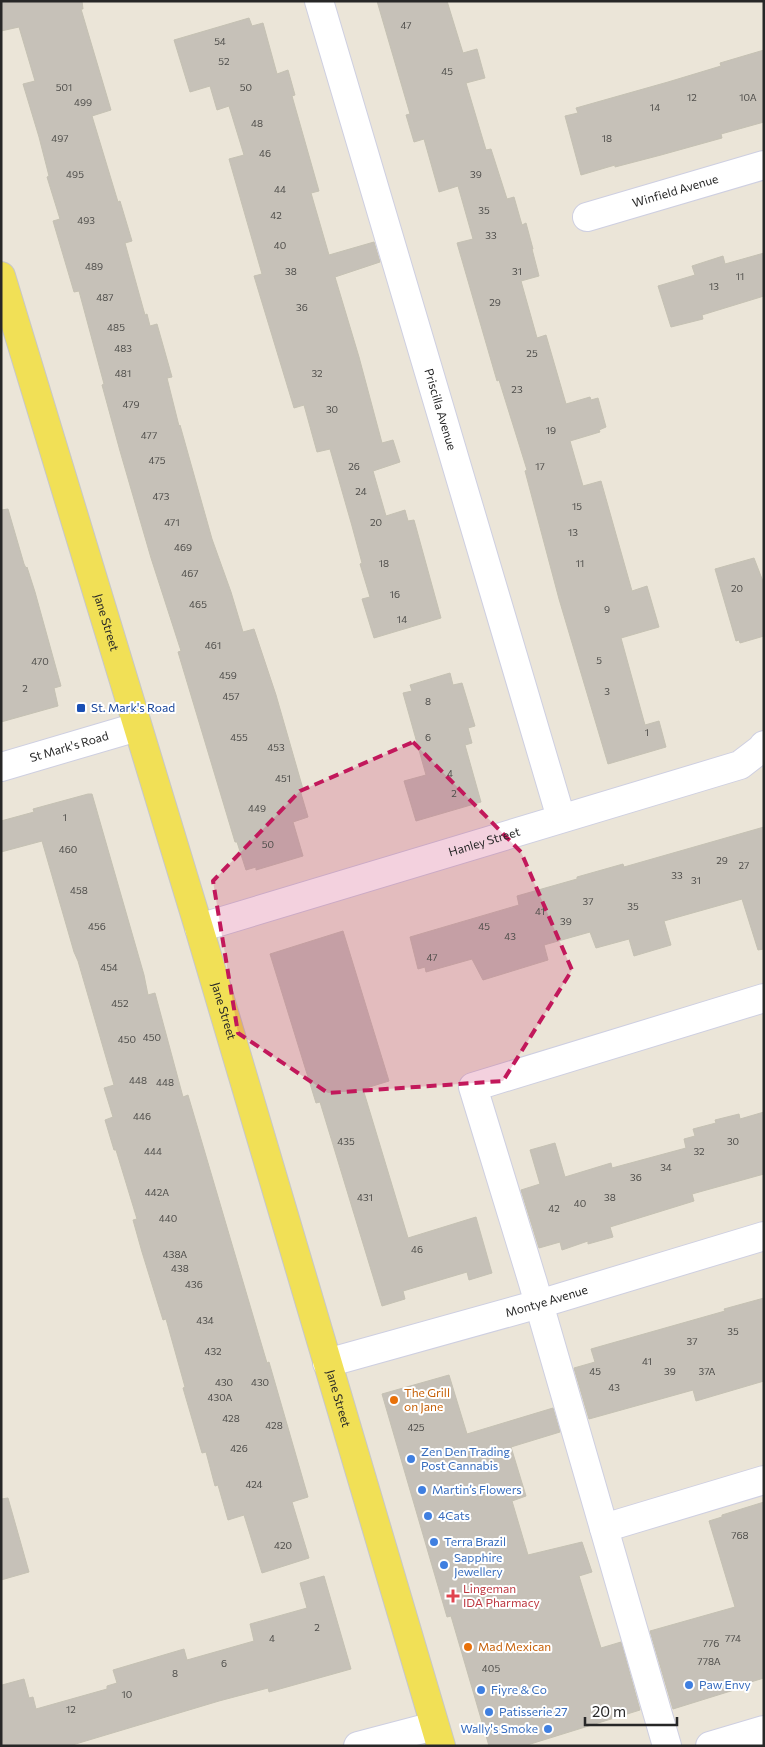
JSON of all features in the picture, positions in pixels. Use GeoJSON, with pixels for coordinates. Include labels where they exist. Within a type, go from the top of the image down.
{"type":"FeatureCollection","features":[{"type":"Feature","properties":{"kind":"main road","name":"Jane Street"},"geometry":{"type":"LineString","coordinates":[[1,276],[198,928],[438,1736]]}},
{"type":"Feature","properties":{"kind":"street","name":"Priscilla Avenue"},"geometry":{"type":"LineString","coordinates":[[319,1],[561,818]]}},
{"type":"Feature","properties":{"kind":"street","name":"Winfield Avenue"},"geometry":{"type":"LineString","coordinates":[[587,217],[764,165]]}},
{"type":"Feature","properties":{"kind":"street","name":"St Mark's Road"},"geometry":{"type":"LineString","coordinates":[[1,767],[137,727]]}},
{"type":"Feature","properties":{"kind":"street","name":"Hanley Street"},"geometry":{"type":"LineString","coordinates":[[198,928],[740,765],[762,749],[764,745]]}},
{"type":"Feature","properties":{"kind":"street"},"geometry":{"type":"LineString","coordinates":[[667,1746],[474,1087],[764,998]]}},
{"type":"Feature","properties":{"kind":"street","name":"Montye Avenue"},"geometry":{"type":"LineString","coordinates":[[327,1363],[539,1304],[764,1236]]}},
{"type":"Feature","properties":{"kind":"street"},"geometry":{"type":"LineString","coordinates":[[604,1528],[764,1480]]}},
{"type":"Feature","properties":{"kind":"street"},"geometry":{"type":"LineString","coordinates":[[710,1746],[764,1730]]}},
{"type":"Feature","properties":{"kind":"street"},"geometry":{"type":"LineString","coordinates":[[358,1746],[438,1736]]}},
{"type":"Feature","properties":{"kind":"highlighted area"},"geometry":{"type":"Polygon","coordinates":[[[413,742],[521,852],[572,970],[503,1081],[328,1093],[238,1033],[213,881],[300,791],[413,742]]]}},
{"type":"Feature","properties":{"kind":"building"},"geometry":{"type":"Polygon","coordinates":[[[1,1],[82,1],[83,9],[81,9],[111,110],[92,116],[132,241],[125,243],[145,315],[147,314],[150,326],[157,324],[172,377],[167,378],[179,426],[212,539],[243,632],[254,629],[276,695],[303,789],[300,790],[308,817],[293,822],[303,856],[256,870],[256,867],[246,870],[237,842],[235,842],[178,652],[181,651],[151,558],[120,451],[79,291],[74,292],[53,221],[60,219],[23,84],[35,81],[19,27],[1,31],[1,1]]]}},
{"type":"Feature","properties":{"kind":"building"},"geometry":{"type":"Polygon","coordinates":[[[377,1],[447,1],[463,53],[477,49],[485,78],[466,83],[486,150],[491,149],[507,199],[514,197],[522,225],[526,223],[539,276],[521,281],[537,338],[546,335],[566,404],[590,397],[591,400],[598,398],[606,427],[599,430],[600,432],[570,441],[583,486],[601,481],[632,591],[647,586],[659,627],[621,638],[645,725],[659,721],[666,747],[608,764],[559,599],[525,471],[527,470],[499,380],[497,381],[457,243],[473,239],[458,186],[439,192],[424,139],[414,142],[406,115],[410,114],[377,1]]]}},
{"type":"Feature","properties":{"kind":"building"},"geometry":{"type":"Polygon","coordinates":[[[249,18],[252,26],[263,23],[277,74],[288,70],[295,95],[292,96],[319,191],[311,193],[329,255],[374,242],[380,262],[335,277],[382,443],[393,440],[400,462],[373,471],[386,516],[405,510],[408,521],[414,520],[441,618],[374,638],[362,599],[370,597],[330,449],[317,452],[304,405],[294,408],[254,276],[262,274],[229,159],[244,155],[229,106],[217,110],[210,86],[190,92],[174,40],[249,18]]]}},
{"type":"Feature","properties":{"kind":"building"},"geometry":{"type":"Polygon","coordinates":[[[764,50],[764,122],[721,134],[722,138],[581,175],[565,116],[578,113],[576,108],[721,66],[720,63],[764,50]]]}},
{"type":"Feature","properties":{"kind":"building"},"geometry":{"type":"Polygon","coordinates":[[[764,253],[764,296],[702,315],[703,319],[671,327],[658,286],[695,275],[692,266],[723,256],[725,264],[764,253]]]}},
{"type":"Feature","properties":{"kind":"building"},"geometry":{"type":"Polygon","coordinates":[[[8,509],[24,564],[27,567],[35,592],[61,686],[54,688],[58,706],[1,722],[1,510],[8,509]]]}},
{"type":"Feature","properties":{"kind":"building"},"geometry":{"type":"Polygon","coordinates":[[[754,558],[764,584],[764,636],[740,643],[739,640],[736,641],[715,569],[754,558]]]}},
{"type":"Feature","properties":{"kind":"building"},"geometry":{"type":"Polygon","coordinates":[[[450,673],[453,685],[462,683],[475,726],[468,728],[472,743],[465,745],[481,802],[416,821],[404,781],[426,775],[403,693],[412,691],[410,685],[450,673]]]}},
{"type":"Feature","properties":{"kind":"building"},"geometry":{"type":"Polygon","coordinates":[[[92,794],[144,975],[148,995],[155,993],[183,1097],[188,1095],[308,1497],[292,1502],[309,1558],[262,1573],[244,1515],[228,1520],[218,1485],[215,1486],[206,1452],[202,1453],[166,1319],[163,1320],[133,1220],[137,1219],[105,1120],[113,1117],[104,1088],[114,1085],[42,841],[1,852],[1,821],[34,812],[33,809],[92,794]]]}},
{"type":"Feature","properties":{"kind":"building"},"geometry":{"type":"Polygon","coordinates":[[[764,827],[764,949],[758,950],[742,899],[664,921],[671,945],[634,956],[629,939],[596,948],[590,932],[544,945],[548,960],[483,980],[472,959],[426,972],[425,967],[418,969],[410,937],[519,905],[517,896],[577,879],[577,877],[623,864],[624,867],[764,827]]]}},
{"type":"Feature","properties":{"kind":"building"},"geometry":{"type":"Polygon","coordinates":[[[343,931],[389,1081],[363,1089],[408,1238],[476,1217],[492,1273],[469,1280],[467,1272],[403,1291],[405,1299],[382,1306],[320,1102],[316,1103],[270,954],[343,931]]]}},
{"type":"Feature","properties":{"kind":"building"},"geometry":{"type":"Polygon","coordinates":[[[764,1112],[764,1174],[692,1194],[694,1201],[610,1227],[613,1237],[588,1244],[588,1241],[562,1250],[560,1242],[539,1248],[521,1190],[540,1184],[530,1150],[555,1143],[565,1177],[611,1163],[612,1168],[686,1148],[684,1139],[695,1136],[693,1129],[716,1123],[715,1120],[739,1114],[740,1119],[764,1112]]]}},
{"type":"Feature","properties":{"kind":"building"},"geometry":{"type":"Polygon","coordinates":[[[764,1298],[764,1381],[696,1401],[693,1390],[589,1419],[574,1368],[595,1362],[591,1349],[764,1298]]]}},
{"type":"Feature","properties":{"kind":"building"},"geometry":{"type":"Polygon","coordinates":[[[449,1375],[467,1434],[553,1408],[560,1432],[511,1447],[526,1496],[512,1501],[528,1555],[582,1542],[592,1572],[579,1576],[601,1648],[621,1642],[640,1710],[524,1746],[489,1746],[451,1616],[447,1617],[382,1394],[449,1375]]]}},
{"type":"Feature","properties":{"kind":"building"},"geometry":{"type":"Polygon","coordinates":[[[8,1498],[29,1572],[1,1580],[1,1499],[8,1498]]]}},
{"type":"Feature","properties":{"kind":"building"},"geometry":{"type":"Polygon","coordinates":[[[764,1502],[764,1678],[734,1687],[734,1690],[673,1709],[650,1631],[735,1607],[709,1521],[764,1502]]]}},
{"type":"Feature","properties":{"kind":"building"},"geometry":{"type":"Polygon","coordinates":[[[324,1576],[351,1669],[269,1692],[268,1688],[219,1701],[69,1746],[1,1746],[2,1685],[24,1679],[29,1698],[33,1697],[36,1709],[107,1689],[107,1686],[117,1683],[113,1670],[184,1649],[187,1660],[254,1641],[250,1624],[307,1608],[300,1583],[324,1576]]]}},
{"type":"Feature","properties":{"kind":"place","name":"St. Mark's Road"},"geometry":{"type":"Point","coordinates":[81,708]}},
{"type":"Feature","properties":{"kind":"place","name":"The Grill on Jane"},"geometry":{"type":"Point","coordinates":[394,1400]}},
{"type":"Feature","properties":{"kind":"place","name":"Zen Den Trading Post Cannabis"},"geometry":{"type":"Point","coordinates":[411,1459]}},
{"type":"Feature","properties":{"kind":"place","name":"Martin’s Flowers"},"geometry":{"type":"Point","coordinates":[422,1490]}},
{"type":"Feature","properties":{"kind":"place","name":"4Cats"},"geometry":{"type":"Point","coordinates":[428,1516]}},
{"type":"Feature","properties":{"kind":"place","name":"Terra Brazil"},"geometry":{"type":"Point","coordinates":[434,1542]}},
{"type":"Feature","properties":{"kind":"place","name":"Sapphire Jewellery"},"geometry":{"type":"Point","coordinates":[444,1565]}},
{"type":"Feature","properties":{"kind":"place","name":"Lingeman IDA Pharmacy"},"geometry":{"type":"Point","coordinates":[453,1596]}},
{"type":"Feature","properties":{"kind":"place","name":"Mad Mexican"},"geometry":{"type":"Point","coordinates":[468,1647]}},
{"type":"Feature","properties":{"kind":"place","name":"Paw Envy"},"geometry":{"type":"Point","coordinates":[689,1685]}},
{"type":"Feature","properties":{"kind":"place","name":"Fiyre & Co"},"geometry":{"type":"Point","coordinates":[481,1690]}},
{"type":"Feature","properties":{"kind":"place","name":"Patisserie 27"},"geometry":{"type":"Point","coordinates":[489,1712]}},
{"type":"Feature","properties":{"kind":"place","name":"Wally's Smoke"},"geometry":{"type":"Point","coordinates":[548,1729]}}]}
